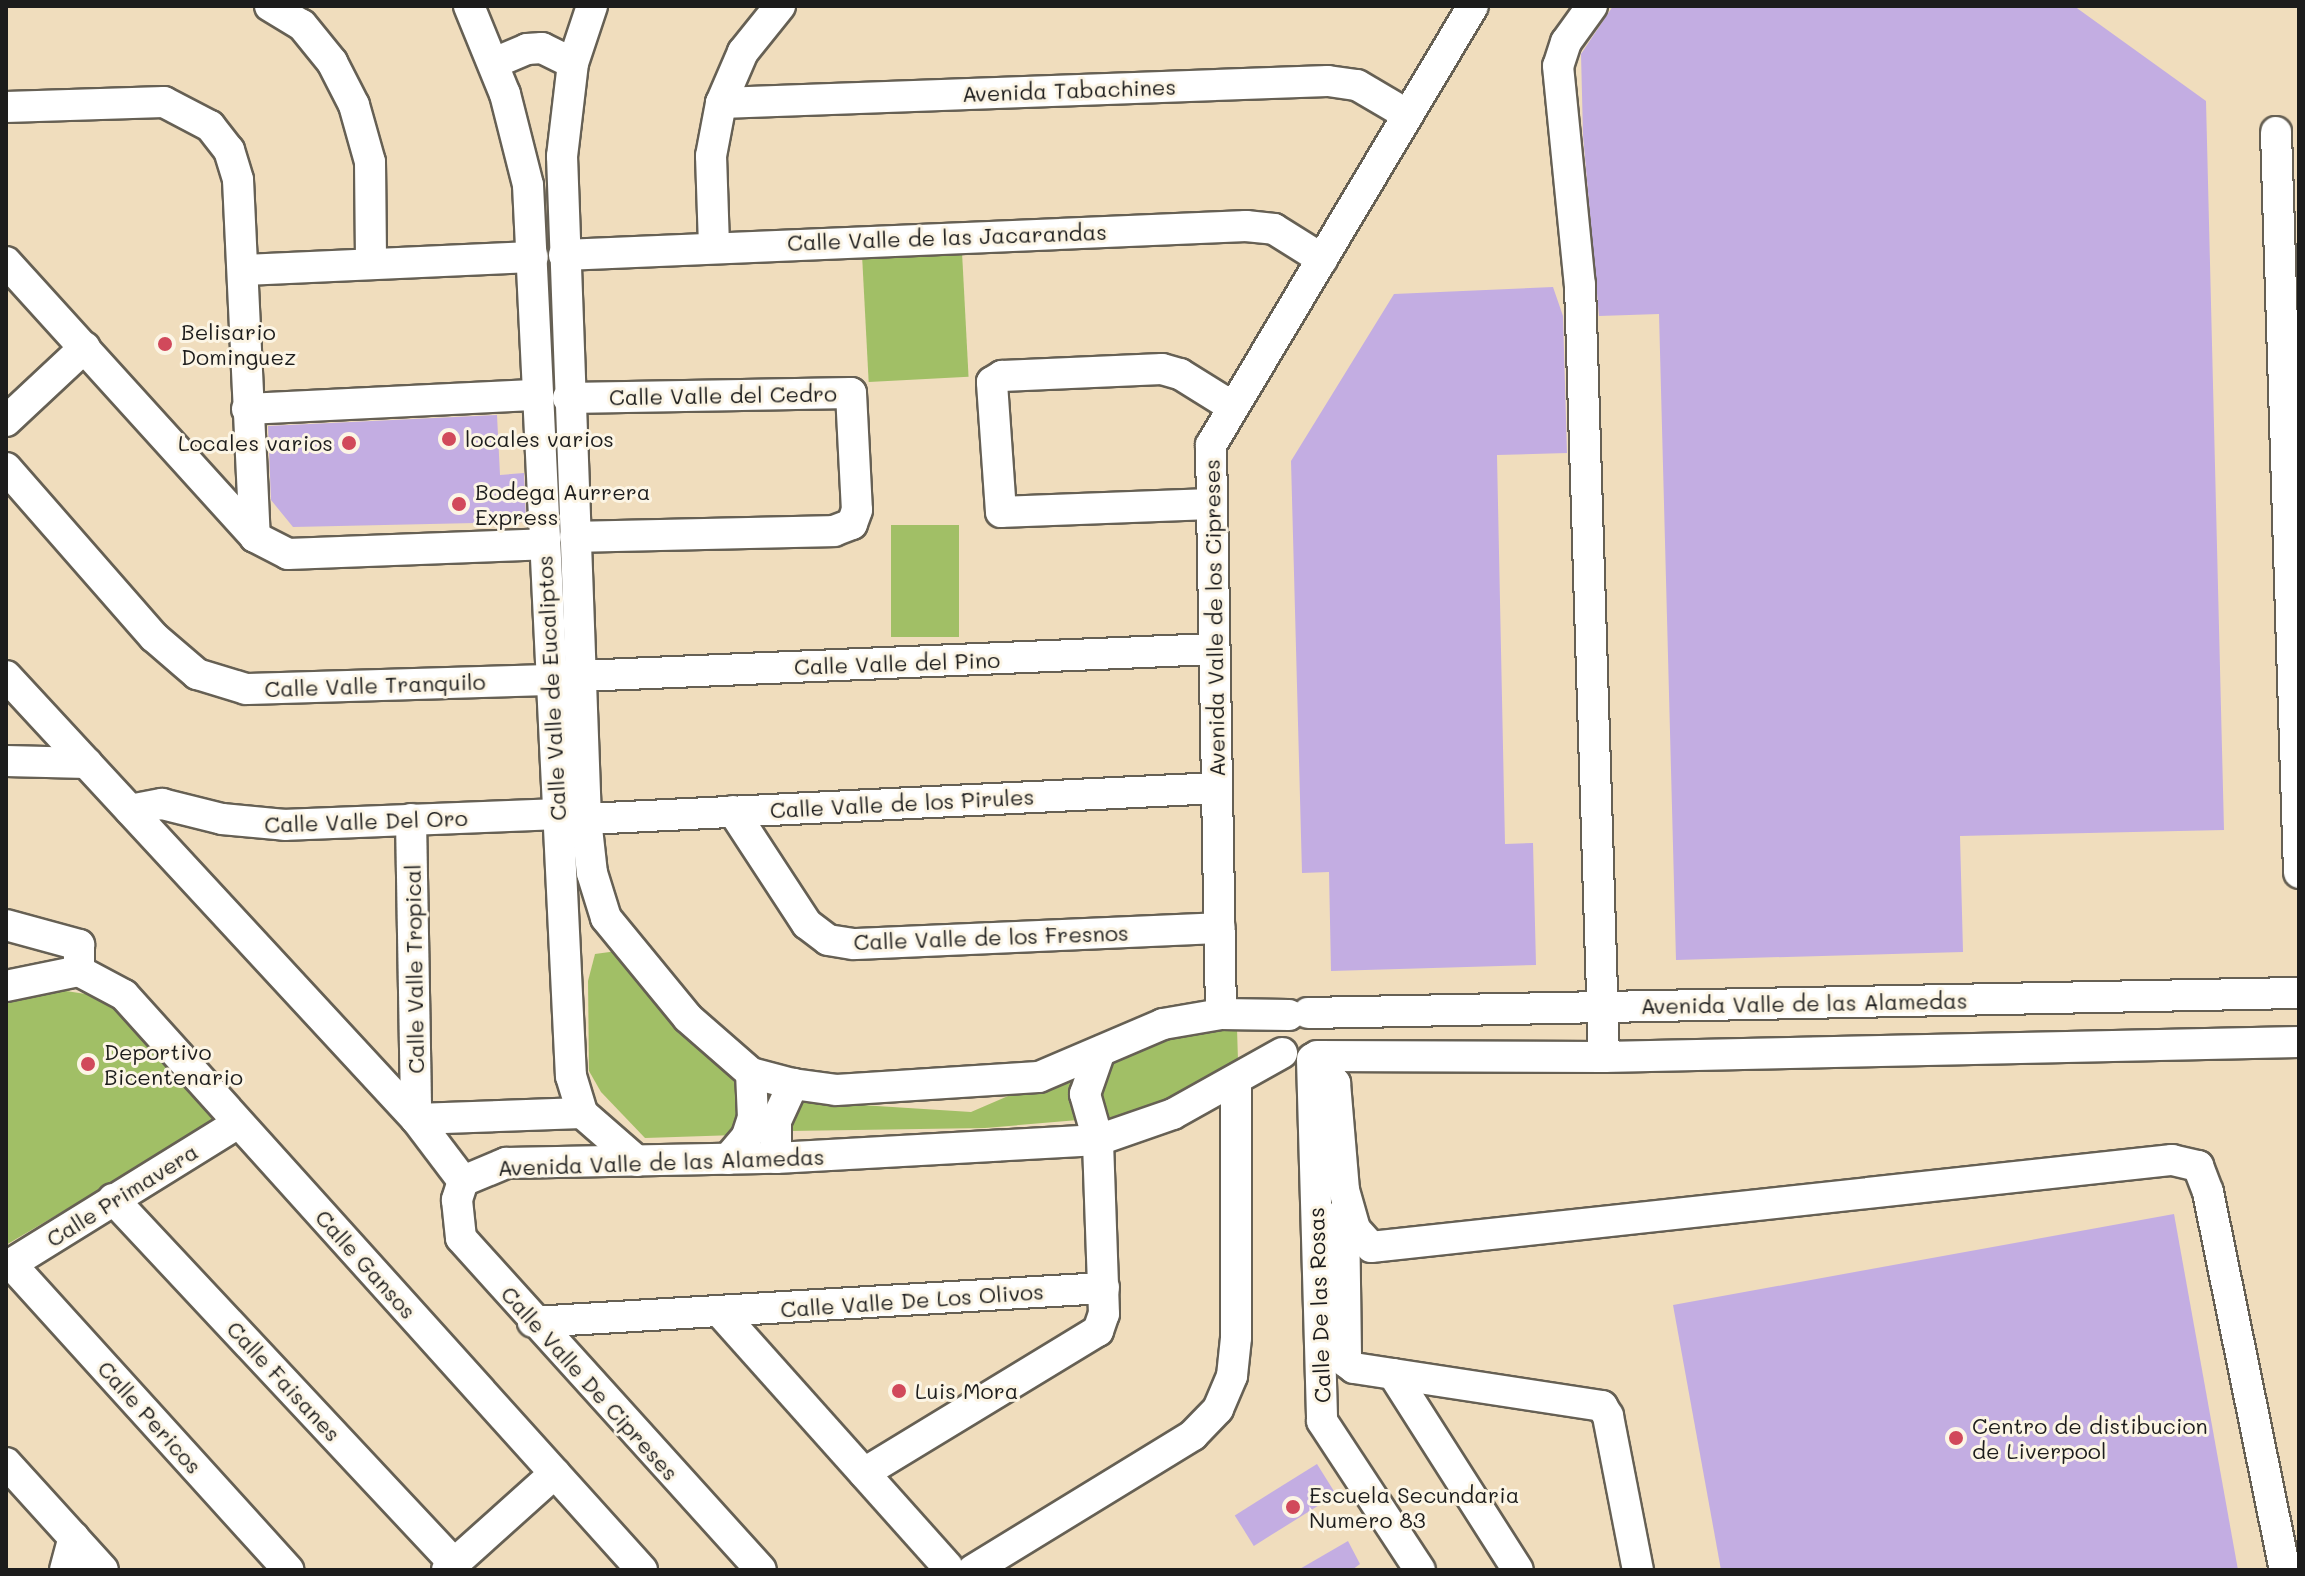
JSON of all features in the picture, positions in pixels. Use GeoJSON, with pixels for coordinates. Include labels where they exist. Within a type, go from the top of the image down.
{"type":"FeatureCollection","features":[{"type":"Feature","properties":{"kind":"street"},"geometry":{"type":"LineString","coordinates":[[270,6],[302,25],[332,62],[354,105],[370,162],[371,264]]}},
{"type":"Feature","properties":{"kind":"street","name":"Calle Valle de Eucaliptos"},"geometry":{"type":"LineString","coordinates":[[469,6],[494,63],[521,149],[533,257],[550,680],[571,816],[606,918],[688,1018],[751,1073]]}},
{"type":"Feature","properties":{"kind":"street","name":"Calle Valle de Eucaliptos"},"geometry":{"type":"LineString","coordinates":[[582,1113],[570,1063],[562,919],[580,676],[562,156],[573,63],[592,6]]}},
{"type":"Feature","properties":{"kind":"street"},"geometry":{"type":"LineString","coordinates":[[714,246],[711,156],[721,103],[743,52],[780,6]]}},
{"type":"Feature","properties":{"kind":"street","name":"Avenida Valle de los Cipreses"},"geometry":{"type":"LineString","coordinates":[[1221,1014],[1209,504],[1211,445],[1473,6]]}},
{"type":"Feature","properties":{"kind":"street"},"geometry":{"type":"LineString","coordinates":[[1592,6],[1566,42],[1558,66],[1581,301],[1604,1057]]}},
{"type":"Feature","properties":{"kind":"street"},"geometry":{"type":"LineString","coordinates":[[494,63],[527,49],[542,48],[573,63]]}},
{"type":"Feature","properties":{"kind":"street","name":"Avenida Tabachines"},"geometry":{"type":"LineString","coordinates":[[721,103],[1328,81],[1357,85],[1408,115]]}},
{"type":"Feature","properties":{"kind":"street"},"geometry":{"type":"LineString","coordinates":[[6,107],[164,102],[189,111],[210,126],[229,150],[238,180],[255,537]]}},
{"type":"Feature","properties":{"kind":"street"},"geometry":{"type":"LineString","coordinates":[[2276,132],[2299,873]]}},
{"type":"Feature","properties":{"kind":"street","name":"Calle Valle de las Jacarandas"},"geometry":{"type":"LineString","coordinates":[[564,255],[714,246],[1246,226],[1274,229],[1322,259]]}},
{"type":"Feature","properties":{"kind":"street"},"geometry":{"type":"LineString","coordinates":[[243,270],[533,257]]}},
{"type":"Feature","properties":{"kind":"street"},"geometry":{"type":"LineString","coordinates":[[6,262],[255,537],[288,554],[544,544]]}},
{"type":"Feature","properties":{"kind":"street"},"geometry":{"type":"LineString","coordinates":[[6,421],[85,347]]}},
{"type":"Feature","properties":{"kind":"street"},"geometry":{"type":"LineString","coordinates":[[1209,504],[1001,512],[992,382],[1002,376],[1162,369],[1233,407]]}},
{"type":"Feature","properties":{"kind":"street","name":"Calle Valle del Cedro"},"geometry":{"type":"LineString","coordinates":[[568,398],[851,393],[857,510],[852,524],[834,531],[575,537]]}},
{"type":"Feature","properties":{"kind":"street"},"geometry":{"type":"LineString","coordinates":[[247,409],[538,395]]}},
{"type":"Feature","properties":{"kind":"street","name":"Calle Valle Tranquilo"},"geometry":{"type":"LineString","coordinates":[[6,468],[154,637],[197,674],[246,689],[550,680]]}},
{"type":"Feature","properties":{"kind":"street","name":"Calle Valle del Pino"},"geometry":{"type":"LineString","coordinates":[[580,676],[1213,649]]}},
{"type":"Feature","properties":{"kind":"street"},"geometry":{"type":"LineString","coordinates":[[6,676],[416,1119],[463,1181]]}},
{"type":"Feature","properties":{"kind":"street"},"geometry":{"type":"LineString","coordinates":[[6,761],[87,763]]}},
{"type":"Feature","properties":{"kind":"street","name":"Calle Valle de los Pirules"},"geometry":{"type":"LineString","coordinates":[[571,816],[1217,788]]}},
{"type":"Feature","properties":{"kind":"street","name":"Calle Valle Del Oro"},"geometry":{"type":"LineString","coordinates":[[130,810],[174,805],[252,824],[571,816]]}},
{"type":"Feature","properties":{"kind":"street","name":"Calle Valle de los Fresnos"},"geometry":{"type":"LineString","coordinates":[[733,811],[807,924],[828,940],[854,944],[1220,928]]}},
{"type":"Feature","properties":{"kind":"street","name":"Calle Valle Tropical"},"geometry":{"type":"LineString","coordinates":[[411,819],[416,1119]]}},
{"type":"Feature","properties":{"kind":"street"},"geometry":{"type":"LineString","coordinates":[[562,919],[606,918]]}},
{"type":"Feature","properties":{"kind":"street","name":"Calle Gansos"},"geometry":{"type":"LineString","coordinates":[[6,925],[79,958],[124,995],[642,1570]]}},
{"type":"Feature","properties":{"kind":"street"},"geometry":{"type":"LineString","coordinates":[[6,986],[79,958]]}},
{"type":"Feature","properties":{"kind":"street","name":"Avenida Valle de las Alamedas"},"geometry":{"type":"LineString","coordinates":[[751,1073],[793,1084],[836,1090],[1039,1077],[1099,1054],[1163,1024],[1221,1014],[2299,993]]}},
{"type":"Feature","properties":{"kind":"street"},"geometry":{"type":"LineString","coordinates":[[1315,1058],[1326,1036],[1320,1021],[1298,1014],[1276,1032],[1282,1053],[1296,1061],[1315,1058],[1604,1057],[2299,1042]]}},
{"type":"Feature","properties":{"kind":"street","name":"Avenida Valle de las Alamedas"},"geometry":{"type":"LineString","coordinates":[[463,1181],[506,1163],[776,1158],[1098,1140],[1137,1129],[1236,1083],[1282,1053]]}},
{"type":"Feature","properties":{"kind":"street"},"geometry":{"type":"LineString","coordinates":[[864,1473],[1098,1331],[1104,1288],[1098,1140],[1085,1094],[1099,1054]]}},
{"type":"Feature","properties":{"kind":"street"},"geometry":{"type":"LineString","coordinates":[[1315,1058],[1335,1083],[1344,1190],[1346,1362],[1354,1368],[1602,1406],[1608,1416],[1638,1570]]}},
{"type":"Feature","properties":{"kind":"street","name":"Calle De las Rosas"},"geometry":{"type":"LineString","coordinates":[[1315,1058],[1322,1421],[1420,1570]]}},
{"type":"Feature","properties":{"kind":"street"},"geometry":{"type":"LineString","coordinates":[[728,1159],[747,1136],[753,1118],[751,1073]]}},
{"type":"Feature","properties":{"kind":"street"},"geometry":{"type":"LineString","coordinates":[[720,1312],[864,1473],[960,1568],[1193,1435],[1218,1409],[1232,1376],[1236,1338],[1236,1083]]}},
{"type":"Feature","properties":{"kind":"street"},"geometry":{"type":"LineString","coordinates":[[776,1158],[776,1121],[793,1084]]}},
{"type":"Feature","properties":{"kind":"street"},"geometry":{"type":"LineString","coordinates":[[416,1119],[582,1113],[637,1161]]}},
{"type":"Feature","properties":{"kind":"street","name":"Calle Primavera"},"geometry":{"type":"LineString","coordinates":[[9,1266],[238,1123]]}},
{"type":"Feature","properties":{"kind":"street"},"geometry":{"type":"LineString","coordinates":[[1344,1190],[1355,1229],[1371,1247],[2172,1160],[2198,1166],[2208,1192],[2285,1570]]}},
{"type":"Feature","properties":{"kind":"street","name":"Calle Valle De Cipreses"},"geometry":{"type":"LineString","coordinates":[[463,1181],[457,1200],[461,1238],[533,1322],[761,1570]]}},
{"type":"Feature","properties":{"kind":"street","name":"Calle Faisanes"},"geometry":{"type":"LineString","coordinates":[[113,1199],[451,1567]]}},
{"type":"Feature","properties":{"kind":"street","name":"Calle Pericos"},"geometry":{"type":"LineString","coordinates":[[9,1266],[288,1570]]}},
{"type":"Feature","properties":{"kind":"street","name":"Calle Valle De Los Olivos"},"geometry":{"type":"LineString","coordinates":[[533,1322],[1104,1288]]}},
{"type":"Feature","properties":{"kind":"street"},"geometry":{"type":"LineString","coordinates":[[1393,1374],[1518,1570]]}},
{"type":"Feature","properties":{"kind":"street"},"geometry":{"type":"LineString","coordinates":[[6,1463],[103,1570]]}},
{"type":"Feature","properties":{"kind":"street"},"geometry":{"type":"LineString","coordinates":[[451,1567],[555,1473]]}},
{"type":"Feature","properties":{"kind":"street"},"geometry":{"type":"LineString","coordinates":[[65,1570],[74,1537]]}},
{"type":"Feature","properties":{"kind":"green space"},"geometry":{"type":"Polygon","coordinates":[[[962,252],[969,377],[869,382],[862,257],[962,252]]]}},
{"type":"Feature","properties":{"kind":"green space"},"geometry":{"type":"Polygon","coordinates":[[[891,525],[959,525],[959,637],[891,637],[891,525]]]}},
{"type":"Feature","properties":{"kind":"green space"},"geometry":{"type":"Polygon","coordinates":[[[617,951],[750,1085],[736,1135],[645,1138],[601,1092],[589,1071],[588,981],[595,954],[617,951]]]}},
{"type":"Feature","properties":{"kind":"green space","name":"Deportivo Bicentenario"},"geometry":{"type":"Polygon","coordinates":[[[46,988],[99,996],[120,1010],[219,1119],[6,1245],[6,1000],[46,988]]]}},
{"type":"Feature","properties":{"kind":"green space"},"geometry":{"type":"Polygon","coordinates":[[[1237,1028],[1238,1061],[1137,1115],[985,1128],[789,1131],[798,1101],[971,1112],[1141,1039],[1237,1028]]]}},
{"type":"Feature","properties":{"kind":"building"},"geometry":{"type":"Polygon","coordinates":[[[1613,6],[2074,6],[2206,101],[2224,830],[1960,836],[1963,952],[1676,960],[1659,314],[1599,316],[1583,135],[1581,54],[1613,6]]]}},
{"type":"Feature","properties":{"kind":"building"},"geometry":{"type":"Polygon","coordinates":[[[1553,287],[1563,316],[1567,453],[1497,455],[1505,844],[1533,843],[1536,965],[1331,971],[1329,872],[1302,873],[1291,461],[1394,294],[1553,287]]]}},
{"type":"Feature","properties":{"kind":"building"},"geometry":{"type":"Polygon","coordinates":[[[497,415],[500,475],[524,473],[526,522],[293,527],[271,500],[268,426],[497,415]]]}},
{"type":"Feature","properties":{"kind":"building","name":"Centro de distibucion de Liverpool"},"geometry":{"type":"Polygon","coordinates":[[[2174,1214],[2238,1570],[1721,1570],[1673,1305],[2174,1214]]]}},
{"type":"Feature","properties":{"kind":"building"},"geometry":{"type":"Polygon","coordinates":[[[1317,1464],[1336,1495],[1254,1546],[1235,1515],[1317,1464]]]}},
{"type":"Feature","properties":{"kind":"building"},"geometry":{"type":"Polygon","coordinates":[[[1348,1541],[1360,1564],[1352,1570],[1298,1570],[1348,1541]]]}},
{"type":"Feature","properties":{"kind":"place","name":"Belisario Dominguez"},"geometry":{"type":"Point","coordinates":[165,344]}},
{"type":"Feature","properties":{"kind":"place","name":"locales varios"},"geometry":{"type":"Point","coordinates":[449,439]}},
{"type":"Feature","properties":{"kind":"place","name":"Locales varios"},"geometry":{"type":"Point","coordinates":[349,443]}},
{"type":"Feature","properties":{"kind":"place","name":"Bodega Aurrera Express"},"geometry":{"type":"Point","coordinates":[459,504]}},
{"type":"Feature","properties":{"kind":"place","name":"Deportivo Bicentenario"},"geometry":{"type":"Point","coordinates":[88,1064]}},
{"type":"Feature","properties":{"kind":"place","name":"Luis Mora"},"geometry":{"type":"Point","coordinates":[899,1391]}},
{"type":"Feature","properties":{"kind":"place","name":"Centro de distibucion de Liverpool"},"geometry":{"type":"Point","coordinates":[1956,1438]}},
{"type":"Feature","properties":{"kind":"place","name":"Escuela Secundaria Numero 83"},"geometry":{"type":"Point","coordinates":[1293,1507]}}]}
